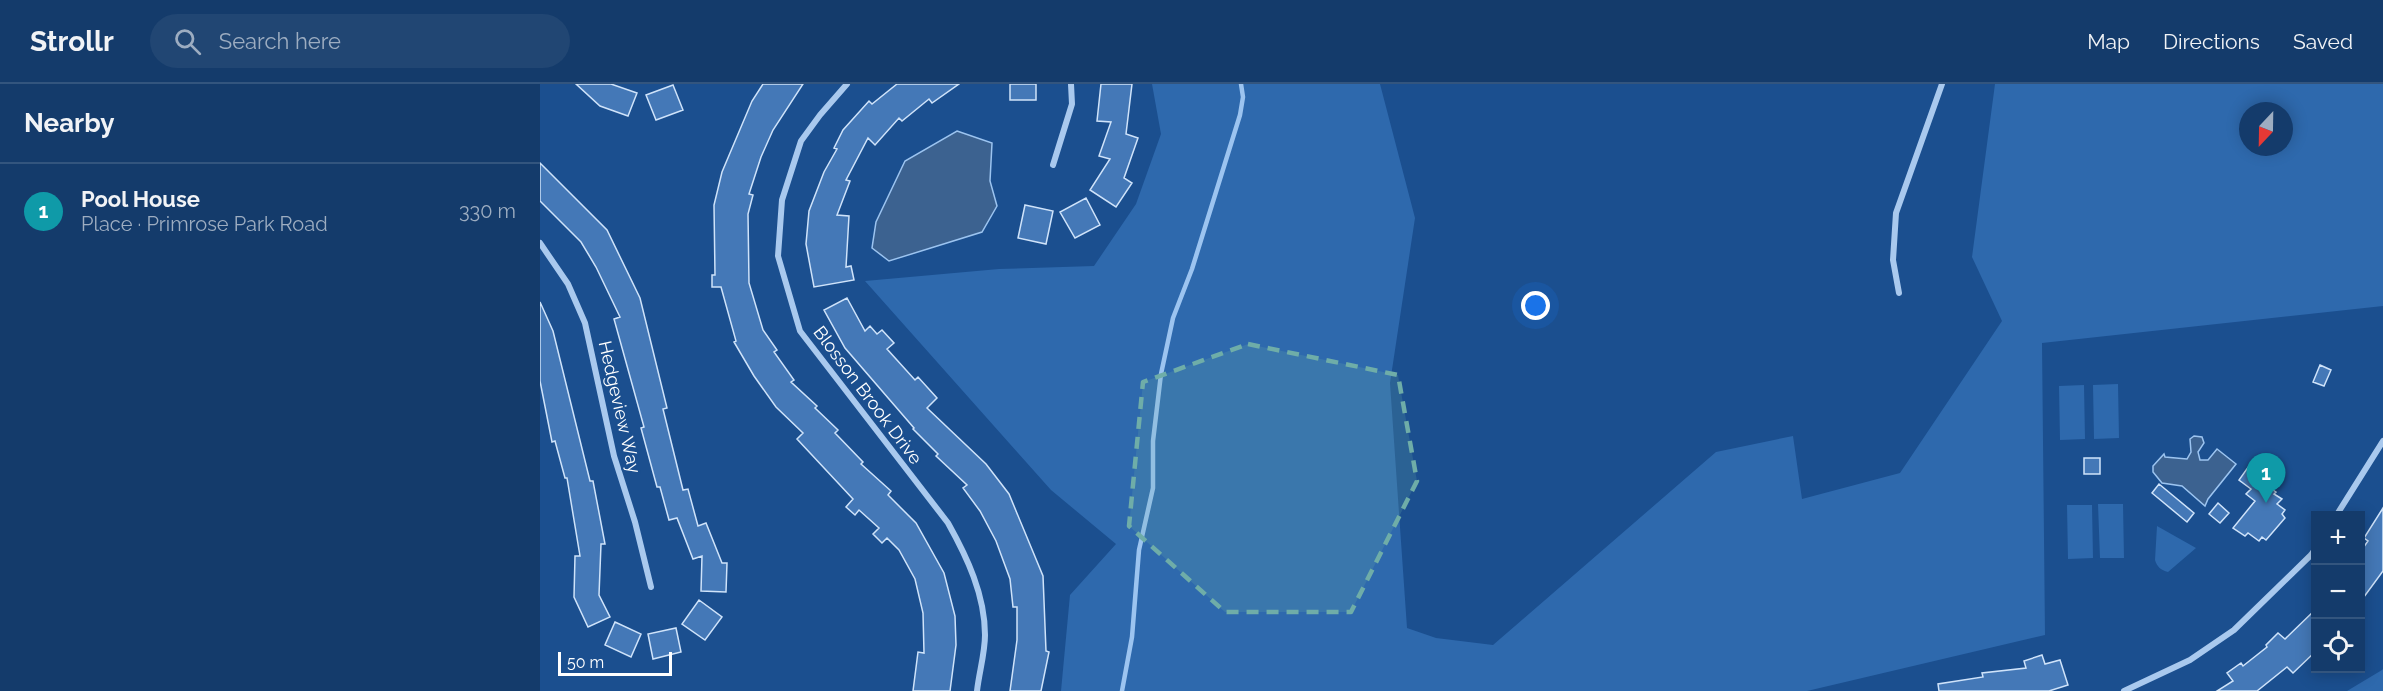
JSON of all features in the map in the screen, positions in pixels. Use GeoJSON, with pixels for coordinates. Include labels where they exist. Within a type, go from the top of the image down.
{"type":"FeatureCollection","features":[{"type":"Feature","properties":{"kind":"street","name":"Blosson Brook Drive"},"geometry":{"type":"LineString","coordinates":[[847,84],[801,141],[782,200],[778,256],[800,331],[948,523],[964,551],[980,598],[985,635],[977,691]]}},
{"type":"Feature","properties":{"kind":"street"},"geometry":{"type":"LineString","coordinates":[[1053,165],[1071,104],[1071,84]]}},
{"type":"Feature","properties":{"kind":"street"},"geometry":{"type":"LineString","coordinates":[[1899,293],[1893,260],[1896,213],[1942,84]]}},
{"type":"Feature","properties":{"kind":"street","name":"Hedgeview Way"},"geometry":{"type":"LineString","coordinates":[[540,243],[568,284],[585,323],[614,456],[635,522],[651,587]]}},
{"type":"Feature","properties":{"kind":"street"},"geometry":{"type":"LineString","coordinates":[[2339,511],[2383,441]]}},
{"type":"Feature","properties":{"kind":"street"},"geometry":{"type":"LineString","coordinates":[[2124,691],[2190,660],[2234,630],[2311,555]]}},
{"type":"Feature","properties":{"kind":"highlighted area"},"geometry":{"type":"Polygon","coordinates":[[[1248,344],[1398,375],[1417,481],[1351,612],[1225,612],[1129,526],[1143,382],[1248,344]]]}},
{"type":"Feature","properties":{"kind":"shaded area"},"geometry":{"type":"Polygon","coordinates":[[[1152,84],[1380,84],[1415,218],[1390,383],[1407,628],[1436,638],[1493,645],[1716,452],[1793,436],[1802,499],[1900,473],[2002,321],[1972,257],[1995,84],[2383,84],[2383,306],[2042,343],[2045,635],[1807,691],[1061,691],[1070,595],[1116,544],[1051,490],[865,281],[999,269],[1094,266],[1136,204],[1161,134],[1152,84]]]}},
{"type":"Feature","properties":{"kind":"shaded area"},"geometry":{"type":"Polygon","coordinates":[[[957,131],[992,143],[990,181],[997,206],[982,232],[889,261],[872,248],[876,222],[905,161],[957,131]]]}},
{"type":"Feature","properties":{"kind":"shaded area"},"geometry":{"type":"Polygon","coordinates":[[[2118,384],[2119,438],[2094,439],[2093,385],[2118,384]]]}},
{"type":"Feature","properties":{"kind":"shaded area"},"geometry":{"type":"Polygon","coordinates":[[[2084,385],[2085,439],[2060,440],[2059,386],[2084,385]]]}},
{"type":"Feature","properties":{"kind":"shaded area"},"geometry":{"type":"Polygon","coordinates":[[[2194,436],[2202,437],[2204,443],[2198,452],[2200,460],[2208,460],[2217,449],[2236,464],[2205,506],[2182,486],[2162,483],[2153,472],[2153,466],[2164,454],[2165,457],[2187,459],[2191,452],[2190,439],[2194,436]]]}},
{"type":"Feature","properties":{"kind":"shaded area"},"geometry":{"type":"Polygon","coordinates":[[[2098,504],[2123,504],[2124,558],[2100,558],[2098,504]]]}},
{"type":"Feature","properties":{"kind":"shaded area"},"geometry":{"type":"Polygon","coordinates":[[[2067,505],[2092,505],[2093,558],[2068,559],[2067,505]]]}},
{"type":"Feature","properties":{"kind":"shaded area"},"geometry":{"type":"Polygon","coordinates":[[[2157,526],[2196,548],[2168,572],[2160,568],[2155,560],[2157,526]]]}},
{"type":"Feature","properties":{"kind":"shaded area"},"geometry":{"type":"Polygon","coordinates":[[[2382,670],[2383,691],[2347,691],[2382,670]]]}},
{"type":"Feature","properties":{"kind":"building"},"geometry":{"type":"Polygon","coordinates":[[[576,84],[611,84],[637,93],[628,116],[600,106],[576,84]]]}},
{"type":"Feature","properties":{"kind":"building"},"geometry":{"type":"Polygon","coordinates":[[[763,84],[803,84],[773,130],[749,194],[753,195],[748,214],[749,283],[763,330],[777,350],[774,352],[794,380],[791,382],[838,430],[835,433],[863,462],[861,464],[891,491],[888,495],[916,523],[944,573],[955,616],[956,645],[950,691],[913,691],[918,652],[924,653],[923,613],[915,579],[899,550],[887,538],[882,543],[873,534],[879,528],[859,510],[855,515],[846,507],[853,499],[797,439],[803,433],[776,407],[754,376],[734,342],[736,341],[721,287],[712,287],[712,275],[715,275],[714,205],[722,172],[752,101],[763,84]]]}},
{"type":"Feature","properties":{"kind":"building"},"geometry":{"type":"Polygon","coordinates":[[[897,84],[959,84],[932,103],[929,99],[902,121],[899,118],[875,145],[868,138],[846,180],[850,181],[837,215],[849,216],[846,267],[851,266],[854,280],[814,287],[806,244],[809,211],[824,172],[837,149],[834,148],[843,130],[869,101],[872,104],[897,84]]]}},
{"type":"Feature","properties":{"kind":"building"},"geometry":{"type":"Polygon","coordinates":[[[1010,84],[1036,84],[1036,100],[1010,100],[1010,84]]]}},
{"type":"Feature","properties":{"kind":"building"},"geometry":{"type":"Polygon","coordinates":[[[1101,84],[1132,84],[1126,134],[1138,138],[1124,178],[1132,183],[1116,207],[1090,190],[1110,159],[1099,156],[1111,122],[1097,121],[1101,84]]]}},
{"type":"Feature","properties":{"kind":"building"},"geometry":{"type":"Polygon","coordinates":[[[673,85],[683,110],[656,120],[646,95],[673,85]]]}},
{"type":"Feature","properties":{"kind":"building"},"geometry":{"type":"Polygon","coordinates":[[[540,163],[607,230],[640,298],[667,408],[663,409],[683,490],[688,489],[698,526],[706,523],[722,563],[727,563],[726,592],[701,591],[702,556],[693,559],[677,518],[669,520],[660,487],[657,487],[641,428],[644,427],[614,319],[620,317],[581,242],[540,201],[540,163]]]}},
{"type":"Feature","properties":{"kind":"building"},"geometry":{"type":"Polygon","coordinates":[[[1086,198],[1100,225],[1075,238],[1060,212],[1086,198]]]}},
{"type":"Feature","properties":{"kind":"building"},"geometry":{"type":"Polygon","coordinates":[[[1025,205],[1053,211],[1046,244],[1018,238],[1025,205]]]}},
{"type":"Feature","properties":{"kind":"building"},"geometry":{"type":"Polygon","coordinates":[[[847,298],[865,331],[870,326],[877,334],[882,330],[894,343],[887,349],[915,380],[918,377],[937,398],[927,408],[986,464],[1009,494],[1043,576],[1046,651],[1049,652],[1041,691],[1010,691],[1017,640],[1017,607],[1013,607],[1010,579],[996,541],[980,511],[963,488],[967,485],[936,456],[938,454],[913,429],[845,348],[824,310],[847,298]]]}},
{"type":"Feature","properties":{"kind":"building"},"geometry":{"type":"Polygon","coordinates":[[[540,302],[553,331],[590,481],[593,481],[605,544],[601,544],[599,595],[610,617],[588,627],[574,597],[575,556],[580,556],[567,478],[565,478],[555,441],[552,442],[540,381],[540,302]]]}},
{"type":"Feature","properties":{"kind":"building"},"geometry":{"type":"Polygon","coordinates":[[[2320,365],[2331,370],[2324,386],[2313,382],[2320,365]]]}},
{"type":"Feature","properties":{"kind":"building"},"geometry":{"type":"Polygon","coordinates":[[[2084,458],[2100,458],[2100,474],[2084,474],[2084,458]]]}},
{"type":"Feature","properties":{"kind":"building"},"geometry":{"type":"Polygon","coordinates":[[[2249,466],[2264,477],[2260,481],[2282,499],[2277,504],[2285,510],[2282,514],[2285,518],[2266,540],[2262,537],[2259,541],[2248,533],[2245,536],[2233,528],[2255,501],[2246,494],[2251,489],[2239,480],[2249,466]]]}},
{"type":"Feature","properties":{"kind":"building"},"geometry":{"type":"Polygon","coordinates":[[[2159,484],[2194,513],[2187,522],[2152,493],[2159,484]]]}},
{"type":"Feature","properties":{"kind":"building"},"geometry":{"type":"Polygon","coordinates":[[[2218,503],[2229,513],[2220,523],[2209,514],[2218,503]]]}},
{"type":"Feature","properties":{"kind":"building"},"geometry":{"type":"Polygon","coordinates":[[[2383,508],[2383,571],[2365,596],[2365,545],[2368,541],[2365,536],[2383,508]]]}},
{"type":"Feature","properties":{"kind":"building"},"geometry":{"type":"Polygon","coordinates":[[[699,600],[722,617],[705,640],[682,624],[699,600]]]}},
{"type":"Feature","properties":{"kind":"building"},"geometry":{"type":"Polygon","coordinates":[[[2311,614],[2311,656],[2293,673],[2287,667],[2257,691],[2217,691],[2233,681],[2227,673],[2241,663],[2243,666],[2267,647],[2266,645],[2278,633],[2285,639],[2311,614]]]}},
{"type":"Feature","properties":{"kind":"building"},"geometry":{"type":"Polygon","coordinates":[[[615,622],[641,634],[631,657],[605,645],[615,622]]]}},
{"type":"Feature","properties":{"kind":"building"},"geometry":{"type":"Polygon","coordinates":[[[676,628],[681,652],[653,659],[648,634],[676,628]]]}},
{"type":"Feature","properties":{"kind":"building"},"geometry":{"type":"Polygon","coordinates":[[[2042,655],[2045,664],[2060,660],[2068,685],[2049,691],[1939,691],[1938,684],[1983,677],[1982,673],[2026,668],[2024,661],[2042,655]]]}},
{"type":"Feature","properties":{"kind":"waterway"},"geometry":{"type":"LineString","coordinates":[[1122,691],[1132,637],[1139,550],[1153,488],[1153,441],[1161,374],[1173,318],[1192,269],[1240,115],[1243,97],[1241,84]]}},
{"type":"Feature","properties":{"kind":"place","name":"Pool House"},"geometry":{"type":"Point","coordinates":[2266,503]}}]}
